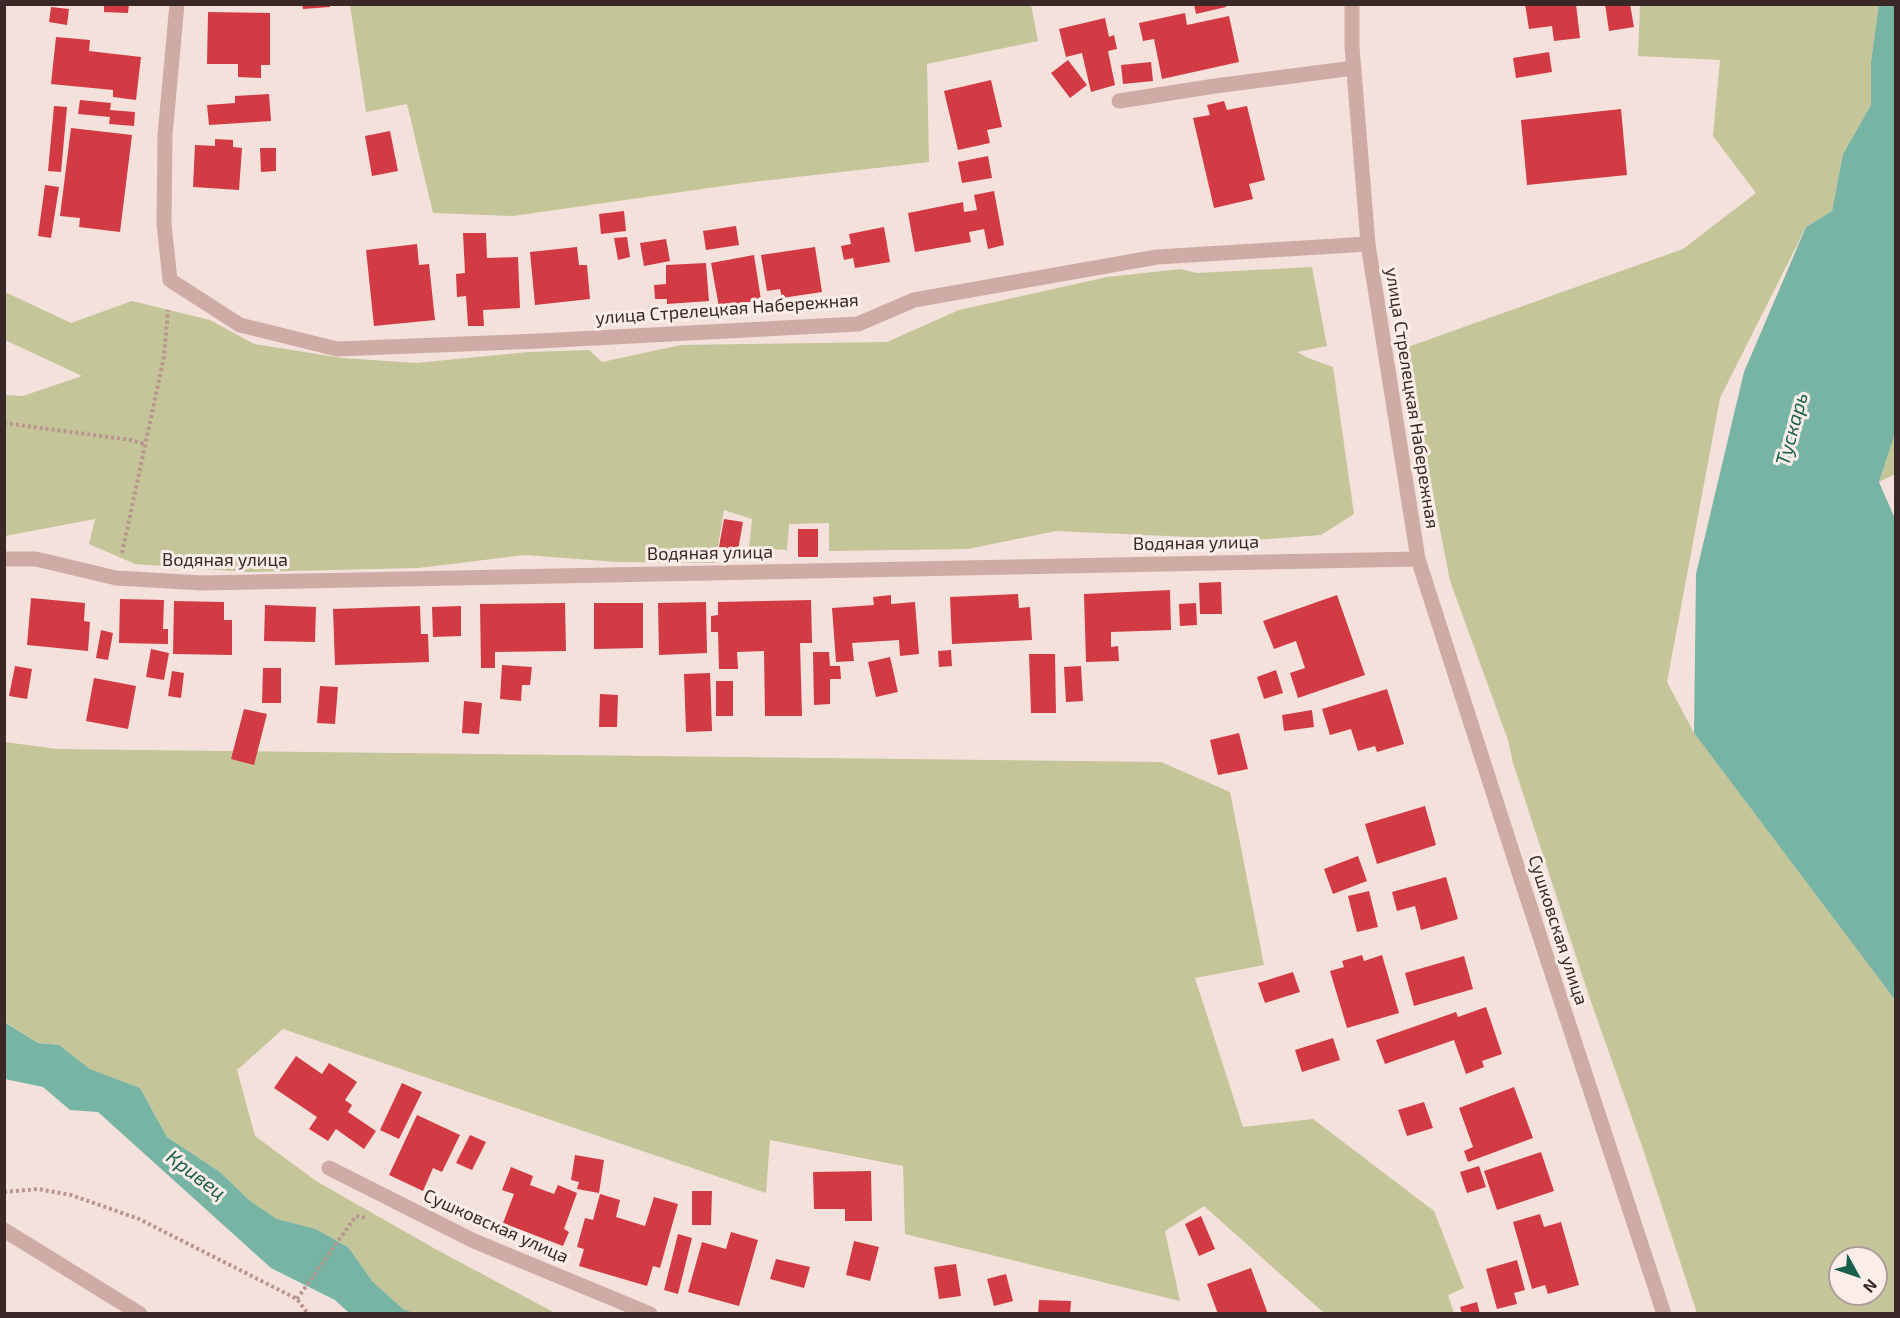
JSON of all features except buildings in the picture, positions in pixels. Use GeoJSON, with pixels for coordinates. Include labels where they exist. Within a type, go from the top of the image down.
{"type":"FeatureCollection","features":[{"type":"Feature","properties":{"kind":"street"},"geometry":{"type":"LineString","coordinates":[[170,280],[164,224],[165,135],[177,4]]}},
{"type":"Feature","properties":{"kind":"street","name":"улица Стрелецкая Набережная"},"geometry":{"type":"LineString","coordinates":[[1352,4],[1354,68],[1368,244],[1418,559]]}},
{"type":"Feature","properties":{"kind":"street"},"geometry":{"type":"LineString","coordinates":[[1119,101],[1354,68]]}},
{"type":"Feature","properties":{"kind":"street","name":"улица Стрелецкая Набережная"},"geometry":{"type":"LineString","coordinates":[[170,280],[240,325],[337,349],[858,324],[914,300],[1157,257],[1368,244]]}},
{"type":"Feature","properties":{"kind":"street","name":"Водяная улица"},"geometry":{"type":"LineString","coordinates":[[4,559],[36,559],[116,578],[202,583],[1418,559]]}},
{"type":"Feature","properties":{"kind":"street","name":"Сушковская улица"},"geometry":{"type":"LineString","coordinates":[[1418,559],[1664,1314]]}},
{"type":"Feature","properties":{"kind":"street","name":"Сушковская улица"},"geometry":{"type":"LineString","coordinates":[[329,1168],[474,1241],[650,1314]]}},
{"type":"Feature","properties":{"kind":"street"},"geometry":{"type":"LineString","coordinates":[[4,1230],[140,1314]]}},
{"type":"Feature","properties":{"kind":"path"},"geometry":{"type":"LineString","coordinates":[[116,578],[164,357],[170,280]]}},
{"type":"Feature","properties":{"kind":"path"},"geometry":{"type":"LineString","coordinates":[[4,423],[146,444]]}},
{"type":"Feature","properties":{"kind":"path"},"geometry":{"type":"LineString","coordinates":[[4,1192],[38,1189],[70,1195],[139,1219],[297,1299],[308,1314]]}},
{"type":"Feature","properties":{"kind":"path"},"geometry":{"type":"LineString","coordinates":[[297,1299],[356,1216]]}},
{"type":"Feature","properties":{"kind":"green space"},"geometry":{"type":"Polygon","coordinates":[[[350,5],[1031,5],[1038,41],[927,64],[929,162],[744,183],[513,216],[433,213],[407,104],[366,112],[350,5]]]}},
{"type":"Feature","properties":{"kind":"green space"},"geometry":{"type":"Polygon","coordinates":[[[1640,5],[1879,5],[1871,62],[1871,105],[1843,154],[1832,211],[1806,227],[1720,398],[1667,682],[1694,733],[1895,1000],[1895,1313],[1697,1313],[1589,996],[1513,763],[1508,740],[1450,581],[1405,348],[1683,249],[1756,193],[1713,136],[1720,60],[1638,56],[1640,5]]]}},
{"type":"Feature","properties":{"kind":"green space"},"geometry":{"type":"Polygon","coordinates":[[[1312,267],[1327,346],[1297,352],[1333,367],[1354,514],[1321,535],[1256,540],[1056,531],[968,549],[829,551],[829,523],[789,524],[787,550],[749,548],[752,519],[724,510],[715,563],[617,562],[525,555],[418,568],[249,572],[135,564],[89,544],[95,519],[5,536],[5,395],[23,396],[82,376],[5,340],[5,292],[71,323],[132,301],[210,320],[254,344],[342,358],[416,363],[529,352],[589,350],[602,362],[681,345],[887,342],[959,310],[1107,277],[1181,269],[1197,273],[1312,267]]]}},
{"type":"Feature","properties":{"kind":"green space"},"geometry":{"type":"Polygon","coordinates":[[[1895,430],[1895,474],[1879,482],[1895,430]]]}},
{"type":"Feature","properties":{"kind":"green space"},"geometry":{"type":"Polygon","coordinates":[[[5,742],[57,749],[1161,762],[1230,792],[1264,965],[1195,978],[1243,1127],[1313,1119],[1434,1211],[1464,1288],[1448,1295],[1454,1313],[1324,1313],[1204,1206],[1165,1231],[1180,1301],[905,1234],[903,1166],[770,1140],[766,1193],[283,1029],[237,1070],[255,1136],[316,1181],[439,1251],[555,1313],[414,1313],[403,1309],[373,1282],[348,1247],[316,1229],[277,1219],[249,1200],[220,1172],[167,1137],[140,1088],[90,1069],[59,1045],[38,1043],[5,1022],[5,742]]]}},
{"type":"Feature","properties":{"kind":"water","name":"Тускарь"},"geometry":{"type":"Polygon","coordinates":[[[1879,4],[1896,5],[1896,430],[1879,482],[1896,521],[1895,1000],[1694,733],[1696,574],[1744,372],[1806,227],[1832,211],[1843,154],[1871,105],[1871,62],[1879,4]]]}},
{"type":"Feature","properties":{"kind":"water","name":"Кривец"},"geometry":{"type":"Polygon","coordinates":[[[4,1022],[38,1043],[59,1045],[90,1069],[140,1088],[167,1137],[220,1172],[249,1200],[277,1219],[316,1229],[348,1247],[373,1282],[403,1309],[414,1313],[349,1313],[335,1300],[271,1268],[98,1112],[70,1110],[43,1087],[5,1079],[4,1022]]]}}]}
